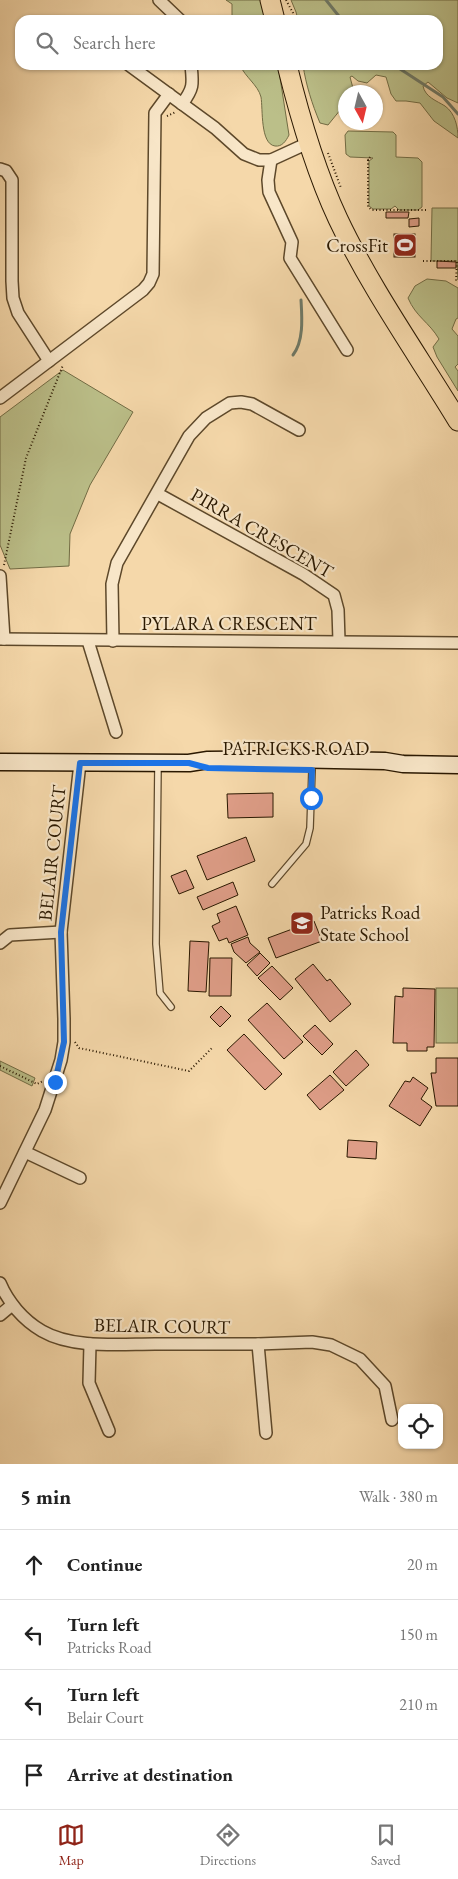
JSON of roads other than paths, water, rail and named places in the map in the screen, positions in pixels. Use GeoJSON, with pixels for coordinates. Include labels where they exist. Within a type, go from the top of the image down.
{"type":"FeatureCollection","features":[{"type":"Feature","properties":{"kind":"main road"},"geometry":{"type":"LineString","coordinates":[[270,0],[274,15]]}},
{"type":"Feature","properties":{"kind":"main road"},"geometry":{"type":"LineString","coordinates":[[288,70],[308,143],[336,213],[370,278],[458,421]]}},
{"type":"Feature","properties":{"kind":"main road","name":"PATRICKS ROAD"},"geometry":{"type":"LineString","coordinates":[[0,762],[189,763],[208,760],[285,758],[458,765]]}},
{"type":"Feature","properties":{"kind":"main road","name":"PATRICKS ROAD"},"geometry":{"type":"LineString","coordinates":[[189,763],[208,768],[312,770],[328,768],[385,768],[403,764]]}},
{"type":"Feature","properties":{"kind":"street"},"geometry":{"type":"LineString","coordinates":[[159,0],[175,15]]}},
{"type":"Feature","properties":{"kind":"street"},"geometry":{"type":"LineString","coordinates":[[136,70],[215,128],[244,154],[259,160],[270,160],[308,143]]}},
{"type":"Feature","properties":{"kind":"street"},"geometry":{"type":"LineString","coordinates":[[182,104],[193,86],[192,70]]}},
{"type":"Feature","properties":{"kind":"street"},"geometry":{"type":"LineString","coordinates":[[0,398],[143,290],[149,283],[153,274],[155,114],[169,94]]}},
{"type":"Feature","properties":{"kind":"street"},"geometry":{"type":"LineString","coordinates":[[270,160],[268,192],[292,242],[290,258],[347,350]]}},
{"type":"Feature","properties":{"kind":"street"},"geometry":{"type":"LineString","coordinates":[[0,169],[6,171],[12,180],[13,298],[18,313],[49,361]]}},
{"type":"Feature","properties":{"kind":"street"},"geometry":{"type":"LineString","coordinates":[[113,641],[112,591],[117,563],[158,494],[189,436],[206,418],[230,403],[241,402],[252,404],[299,430]]}},
{"type":"Feature","properties":{"kind":"street","name":"PIRRA CRESCENT"},"geometry":{"type":"LineString","coordinates":[[158,494],[303,574],[334,595],[338,610],[339,641]]}},
{"type":"Feature","properties":{"kind":"street"},"geometry":{"type":"LineString","coordinates":[[0,576],[2,639]]}},
{"type":"Feature","properties":{"kind":"street","name":"PYLARA CRESCENT"},"geometry":{"type":"LineString","coordinates":[[2,639],[458,643]]}},
{"type":"Feature","properties":{"kind":"street"},"geometry":{"type":"LineString","coordinates":[[88,641],[116,732]]}},
{"type":"Feature","properties":{"kind":"street","name":"BELAIR COURT"},"geometry":{"type":"LineString","coordinates":[[0,1203],[45,1110],[55,1082],[64,1042],[61,932],[80,763]]}},
{"type":"Feature","properties":{"kind":"street"},"geometry":{"type":"LineString","coordinates":[[0,943],[10,935],[61,932]]}},
{"type":"Feature","properties":{"kind":"street"},"geometry":{"type":"LineString","coordinates":[[25,1152],[80,1178]]}},
{"type":"Feature","properties":{"kind":"street","name":"BELAIR COURT"},"geometry":{"type":"LineString","coordinates":[[0,1283],[12,1305],[43,1331],[60,1338],[90,1344],[258,1344],[312,1342],[331,1345],[360,1359],[385,1386],[392,1420]]}},
{"type":"Feature","properties":{"kind":"street"},"geometry":{"type":"LineString","coordinates":[[0,1315],[12,1305]]}},
{"type":"Feature","properties":{"kind":"street"},"geometry":{"type":"LineString","coordinates":[[90,1344],[89,1383],[109,1431]]}},
{"type":"Feature","properties":{"kind":"street"},"geometry":{"type":"LineString","coordinates":[[258,1344],[266,1433]]}},
{"type":"Feature","properties":{"kind":"lane"},"geometry":{"type":"LineString","coordinates":[[158,763],[156,944],[160,993],[171,1007]]}},
{"type":"Feature","properties":{"kind":"lane"},"geometry":{"type":"LineString","coordinates":[[272,884],[306,844],[310,828],[312,770]]}},
{"type":"Feature","properties":{"kind":"waterway"},"geometry":{"type":"LineString","coordinates":[[326,0],[338,15]]}},
{"type":"Feature","properties":{"kind":"waterway"},"geometry":{"type":"LineString","coordinates":[[402,70],[443,97],[458,114]]}},
{"type":"Feature","properties":{"kind":"waterway"},"geometry":{"type":"LineString","coordinates":[[293,355],[301,336],[301,300]]}},
{"type":"Feature","properties":{"kind":"place","name":"CrossFit"},"geometry":{"type":"Point","coordinates":[405,245]}},
{"type":"Feature","properties":{"kind":"place","name":"Patricks Road State School"},"geometry":{"type":"Point","coordinates":[302,923]}}]}
